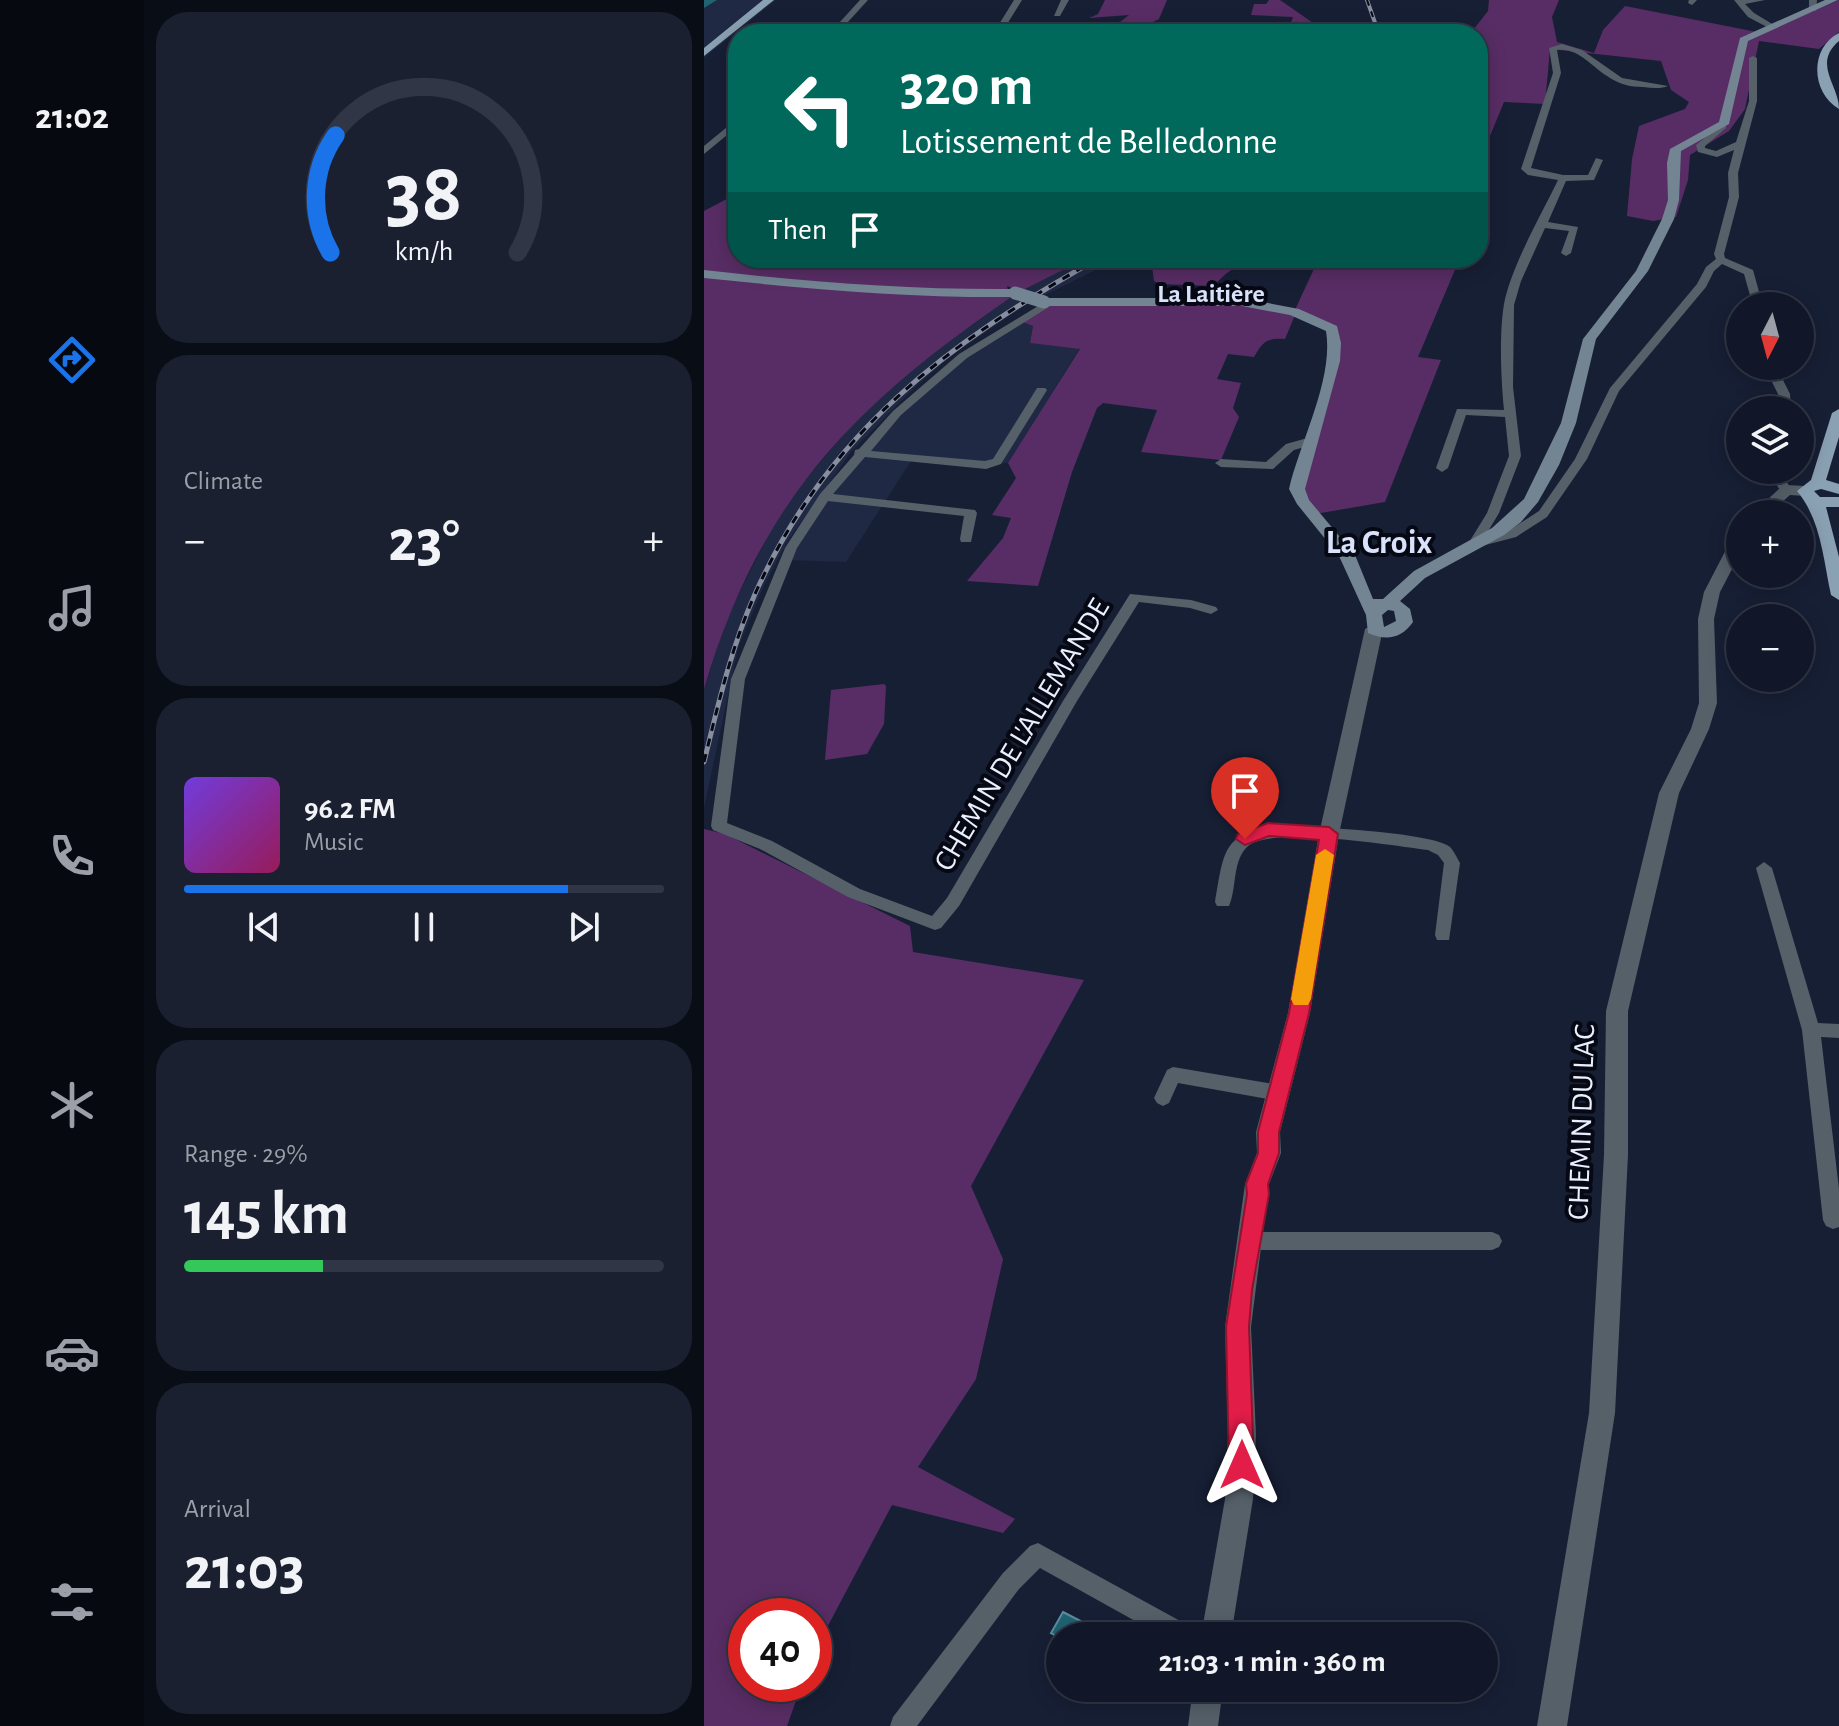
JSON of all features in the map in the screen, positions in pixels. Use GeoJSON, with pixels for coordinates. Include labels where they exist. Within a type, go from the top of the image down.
{"type":"FeatureCollection","features":[{"type":"Feature","properties":{"kind":"main road"},"geometry":{"type":"LineString","coordinates":[[740,24],[769,0]]}},
{"type":"Feature","properties":{"kind":"main road"},"geometry":{"type":"LineString","coordinates":[[704,274],[831,288],[936,294],[1015,293],[1046,302],[1242,302],[1283,309],[1323,322],[1336,336],[1325,392],[1298,482],[1298,495],[1347,555],[1380,617],[1406,585],[1431,566],[1510,522],[1528,505],[1540,485],[1577,397],[1585,349],[1596,327],[1646,265],[1672,207],[1676,186],[1673,164],[1676,149],[1723,126],[1733,94],[1742,42],[1769,22],[1813,4],[1833,0]]}},
{"type":"Feature","properties":{"kind":"main road"},"geometry":{"type":"LineString","coordinates":[[704,53],[728,33]]}},
{"type":"Feature","properties":{"kind":"main road"},"geometry":{"type":"LineString","coordinates":[[1839,38],[1831,53],[1830,68],[1839,88]]}},
{"type":"Feature","properties":{"kind":"main road"},"geometry":{"type":"LineString","coordinates":[[1839,38],[1826,48],[1821,72],[1825,90],[1839,106]]}},
{"type":"Feature","properties":{"kind":"main road"},"geometry":{"type":"LineString","coordinates":[[1812,492],[1839,413]]}},
{"type":"Feature","properties":{"kind":"main road"},"geometry":{"type":"LineString","coordinates":[[1839,451],[1835,473],[1839,533]]}},
{"type":"Feature","properties":{"kind":"main road"},"geometry":{"type":"LineString","coordinates":[[1812,492],[1838,495]]}},
{"type":"Feature","properties":{"kind":"main road"},"geometry":{"type":"LineString","coordinates":[[1812,492],[1823,519],[1839,595]]}},
{"type":"Feature","properties":{"kind":"street"},"geometry":{"type":"LineString","coordinates":[[842,24],[864,0]]}},
{"type":"Feature","properties":{"kind":"street"},"geometry":{"type":"LineString","coordinates":[[1003,24],[1018,0]]}},
{"type":"Feature","properties":{"kind":"street"},"geometry":{"type":"LineString","coordinates":[[1057,14],[1065,0]]}},
{"type":"Feature","properties":{"kind":"street"},"geometry":{"type":"LineString","coordinates":[[1739,1],[1761,0]]}},
{"type":"Feature","properties":{"kind":"street"},"geometry":{"type":"LineString","coordinates":[[1739,1],[1751,15],[1769,22]]}},
{"type":"Feature","properties":{"kind":"street"},"geometry":{"type":"LineString","coordinates":[[1599,160],[1591,178],[1563,178],[1531,173],[1526,169],[1557,73],[1555,46],[1585,53],[1597,67],[1619,80],[1664,86]]}},
{"type":"Feature","properties":{"kind":"street"},"geometry":{"type":"LineString","coordinates":[[1753,58],[1753,101],[1733,173],[1734,197],[1719,254],[1721,260],[1749,272],[1754,292]]}},
{"type":"Feature","properties":{"kind":"street"},"geometry":{"type":"LineString","coordinates":[[1723,126],[1700,145],[1701,150],[1717,154],[1740,144]]}},
{"type":"Feature","properties":{"kind":"street"},"geometry":{"type":"LineString","coordinates":[[704,151],[728,130]]}},
{"type":"Feature","properties":{"kind":"street"},"geometry":{"type":"LineString","coordinates":[[1474,544],[1493,513],[1515,456],[1510,414],[1509,305],[1540,224],[1563,178]]}},
{"type":"Feature","properties":{"kind":"street"},"geometry":{"type":"LineString","coordinates":[[1540,224],[1575,229],[1566,253]]}},
{"type":"Feature","properties":{"kind":"street"},"geometry":{"type":"LineString","coordinates":[[1474,544],[1512,534],[1543,514],[1581,459],[1614,390],[1702,285],[1710,269],[1721,260]]}},
{"type":"Feature","properties":{"kind":"street"},"geometry":{"type":"LineString","coordinates":[[824,497],[859,453],[897,413],[963,356],[1046,302]]}},
{"type":"Feature","properties":{"kind":"street"},"geometry":{"type":"LineString","coordinates":[[859,453],[986,465],[997,461],[1041,390]]}},
{"type":"Feature","properties":{"kind":"street"},"geometry":{"type":"LineString","coordinates":[[1442,468],[1461,411],[1510,414]]}},
{"type":"Feature","properties":{"kind":"street"},"geometry":{"type":"LineString","coordinates":[[1221,463],[1269,466],[1290,447],[1311,441]]}},
{"type":"Feature","properties":{"kind":"street"},"geometry":{"type":"LineString","coordinates":[[1782,484],[1786,490]]}},
{"type":"Feature","properties":{"kind":"street"},"geometry":{"type":"LineString","coordinates":[[1775,500],[1786,490],[1812,492]]}},
{"type":"Feature","properties":{"kind":"street"},"geometry":{"type":"LineString","coordinates":[[824,497],[971,513],[966,539]]}},
{"type":"Feature","properties":{"kind":"street","name":"CHEMIN DE L'ALLEMANDE"},"geometry":{"type":"LineString","coordinates":[[824,497],[791,548],[738,679],[719,826],[766,845],[854,893],[935,924],[953,902],[1070,701],[1135,597],[1191,604],[1211,610]]}},
{"type":"Feature","properties":{"kind":"street","name":"CHEMIN DU LAC"},"geometry":{"type":"LineString","coordinates":[[1552,1726],[1602,1413],[1616,1155],[1617,1011],[1669,793],[1700,729],[1708,703],[1706,619],[1712,592],[1726,565]]}},
{"type":"Feature","properties":{"kind":"street"},"geometry":{"type":"LineString","coordinates":[[1218,1622],[1239,1499],[1242,1435],[1238,1327],[1259,1172],[1269,1153],[1268,1132],[1299,1013],[1329,834],[1380,617]]}},
{"type":"Feature","properties":{"kind":"street"},"geometry":{"type":"LineString","coordinates":[[1223,902],[1233,856],[1245,839],[1268,830],[1430,845],[1444,851],[1452,863],[1443,935]]}},
{"type":"Feature","properties":{"kind":"street"},"geometry":{"type":"LineString","coordinates":[[1764,868],[1811,1030],[1833,1220]]}},
{"type":"Feature","properties":{"kind":"street"},"geometry":{"type":"LineString","coordinates":[[1811,1030],[1839,1031]]}},
{"type":"Feature","properties":{"kind":"street"},"geometry":{"type":"LineString","coordinates":[[1163,1098],[1173,1075],[1279,1093]]}},
{"type":"Feature","properties":{"kind":"street"},"geometry":{"type":"LineString","coordinates":[[1248,1241],[1492,1241]]}},
{"type":"Feature","properties":{"kind":"street"},"geometry":{"type":"LineString","coordinates":[[902,1726],[1011,1581],[1038,1554],[1160,1622]]}},
{"type":"Feature","properties":{"kind":"street"},"geometry":{"type":"LineString","coordinates":[[1203,1726],[1206,1702]]}},
{"type":"Feature","properties":{"kind":"shaded area"},"geometry":{"type":"Polygon","coordinates":[[[716,0],[776,0],[746,24],[728,24],[728,39],[704,58],[704,8],[716,0]]]}},
{"type":"Feature","properties":{"kind":"shaded area"},"geometry":{"type":"Polygon","coordinates":[[[1105,0],[1167,0],[1159,19],[1149,24],[1120,22],[1129,15],[1089,18],[1098,14],[1105,0]]]}},
{"type":"Feature","properties":{"kind":"shaded area"},"geometry":{"type":"Polygon","coordinates":[[[1269,0],[1280,0],[1315,24],[1291,24],[1293,17],[1251,15],[1254,4],[1266,4],[1269,0]]]}},
{"type":"Feature","properties":{"kind":"shaded area"},"geometry":{"type":"Polygon","coordinates":[[[1489,0],[1559,0],[1552,17],[1557,42],[1594,53],[1603,30],[1625,6],[1762,33],[1839,0],[1839,32],[1819,49],[1759,41],[1745,109],[1729,131],[1690,155],[1688,180],[1676,217],[1653,221],[1627,216],[1632,159],[1639,126],[1685,109],[1689,102],[1671,90],[1661,61],[1550,49],[1545,104],[1504,102],[1488,141],[1488,24],[1478,24],[1488,11],[1489,0]]]}},
{"type":"Feature","properties":{"kind":"shaded area"},"geometry":{"type":"Polygon","coordinates":[[[728,198],[728,268],[1067,268],[1021,291],[1007,286],[1010,298],[903,378],[858,420],[818,464],[783,512],[753,564],[726,623],[704,689],[704,211],[728,198]]]}},
{"type":"Feature","properties":{"kind":"shaded area"},"geometry":{"type":"Polygon","coordinates":[[[1067,268],[1100,268],[1039,298],[1021,291],[1067,268]]]}},
{"type":"Feature","properties":{"kind":"shaded area"},"geometry":{"type":"Polygon","coordinates":[[[1152,268],[1236,268],[1214,286],[1159,284],[1154,281],[1152,268]]]}},
{"type":"Feature","properties":{"kind":"shaded area"},"geometry":{"type":"Polygon","coordinates":[[[1314,268],[1456,268],[1418,357],[1441,360],[1385,502],[1315,514],[1298,495],[1338,333],[1295,315],[1285,339],[1266,342],[1254,357],[1228,354],[1217,379],[1241,383],[1233,408],[1239,417],[1221,460],[1141,452],[1157,410],[1103,403],[1097,408],[1072,472],[1038,586],[967,581],[1003,538],[1011,518],[992,515],[1016,478],[1008,463],[1080,349],[1030,343],[1033,326],[1017,320],[1048,303],[1216,302],[1294,312],[1314,268]]]}},
{"type":"Feature","properties":{"kind":"shaded area"},"geometry":{"type":"Polygon","coordinates":[[[1010,298],[1027,304],[952,355],[915,387],[851,452],[789,539],[764,585],[738,648],[704,808],[704,689],[726,620],[771,529],[801,485],[862,413],[943,343],[1010,298]]]}},
{"type":"Feature","properties":{"kind":"shaded area"},"geometry":{"type":"Polygon","coordinates":[[[1017,320],[1033,326],[1030,343],[1080,348],[1008,463],[974,464],[913,458],[846,562],[786,560],[826,498],[928,385],[1017,320]]]}},
{"type":"Feature","properties":{"kind":"shaded area"},"geometry":{"type":"Polygon","coordinates":[[[884,684],[884,724],[867,754],[825,760],[831,690],[884,684]]]}},
{"type":"Feature","properties":{"kind":"shaded area"},"geometry":{"type":"Polygon","coordinates":[[[704,829],[725,834],[910,926],[913,952],[1084,980],[971,1186],[1003,1259],[976,1379],[918,1467],[1015,1519],[1003,1533],[892,1505],[832,1618],[832,1598],[728,1598],[728,1702],[796,1702],[787,1726],[704,1726],[704,829]]]}},
{"type":"Feature","properties":{"kind":"shaded area"},"geometry":{"type":"Polygon","coordinates":[[[1063,1612],[1082,1622],[1057,1622],[1063,1612]]]}},
{"type":"Feature","properties":{"kind":"waterway"},"geometry":{"type":"LineString","coordinates":[[704,5],[711,0]]}},
{"type":"Feature","properties":{"kind":"railway"},"geometry":{"type":"LineString","coordinates":[[1367,0],[1375,24]]}},
{"type":"Feature","properties":{"kind":"railway"},"geometry":{"type":"LineString","coordinates":[[704,762],[746,614],[785,536],[818,485],[856,438],[943,359],[992,323],[1082,268]]}},
{"type":"Feature","properties":{"kind":"slow traffic"},"geometry":{"type":"LineString","coordinates":[[1301,999],[1325,855]]}},
{"type":"Feature","properties":{"kind":"district","name":"La Laitière"},"geometry":{"type":"Point","coordinates":[1211,294]}},
{"type":"Feature","properties":{"kind":"district","name":"La Croix"},"geometry":{"type":"Point","coordinates":[1379,543]}},
{"type":"Feature","properties":{"kind":"route"},"geometry":{"type":"LineString","coordinates":[[1242,1465],[1238,1327],[1241,1290],[1259,1172],[1269,1153],[1266,1143],[1268,1132],[1299,1013],[1329,834],[1268,830],[1245,839]]}}]}
